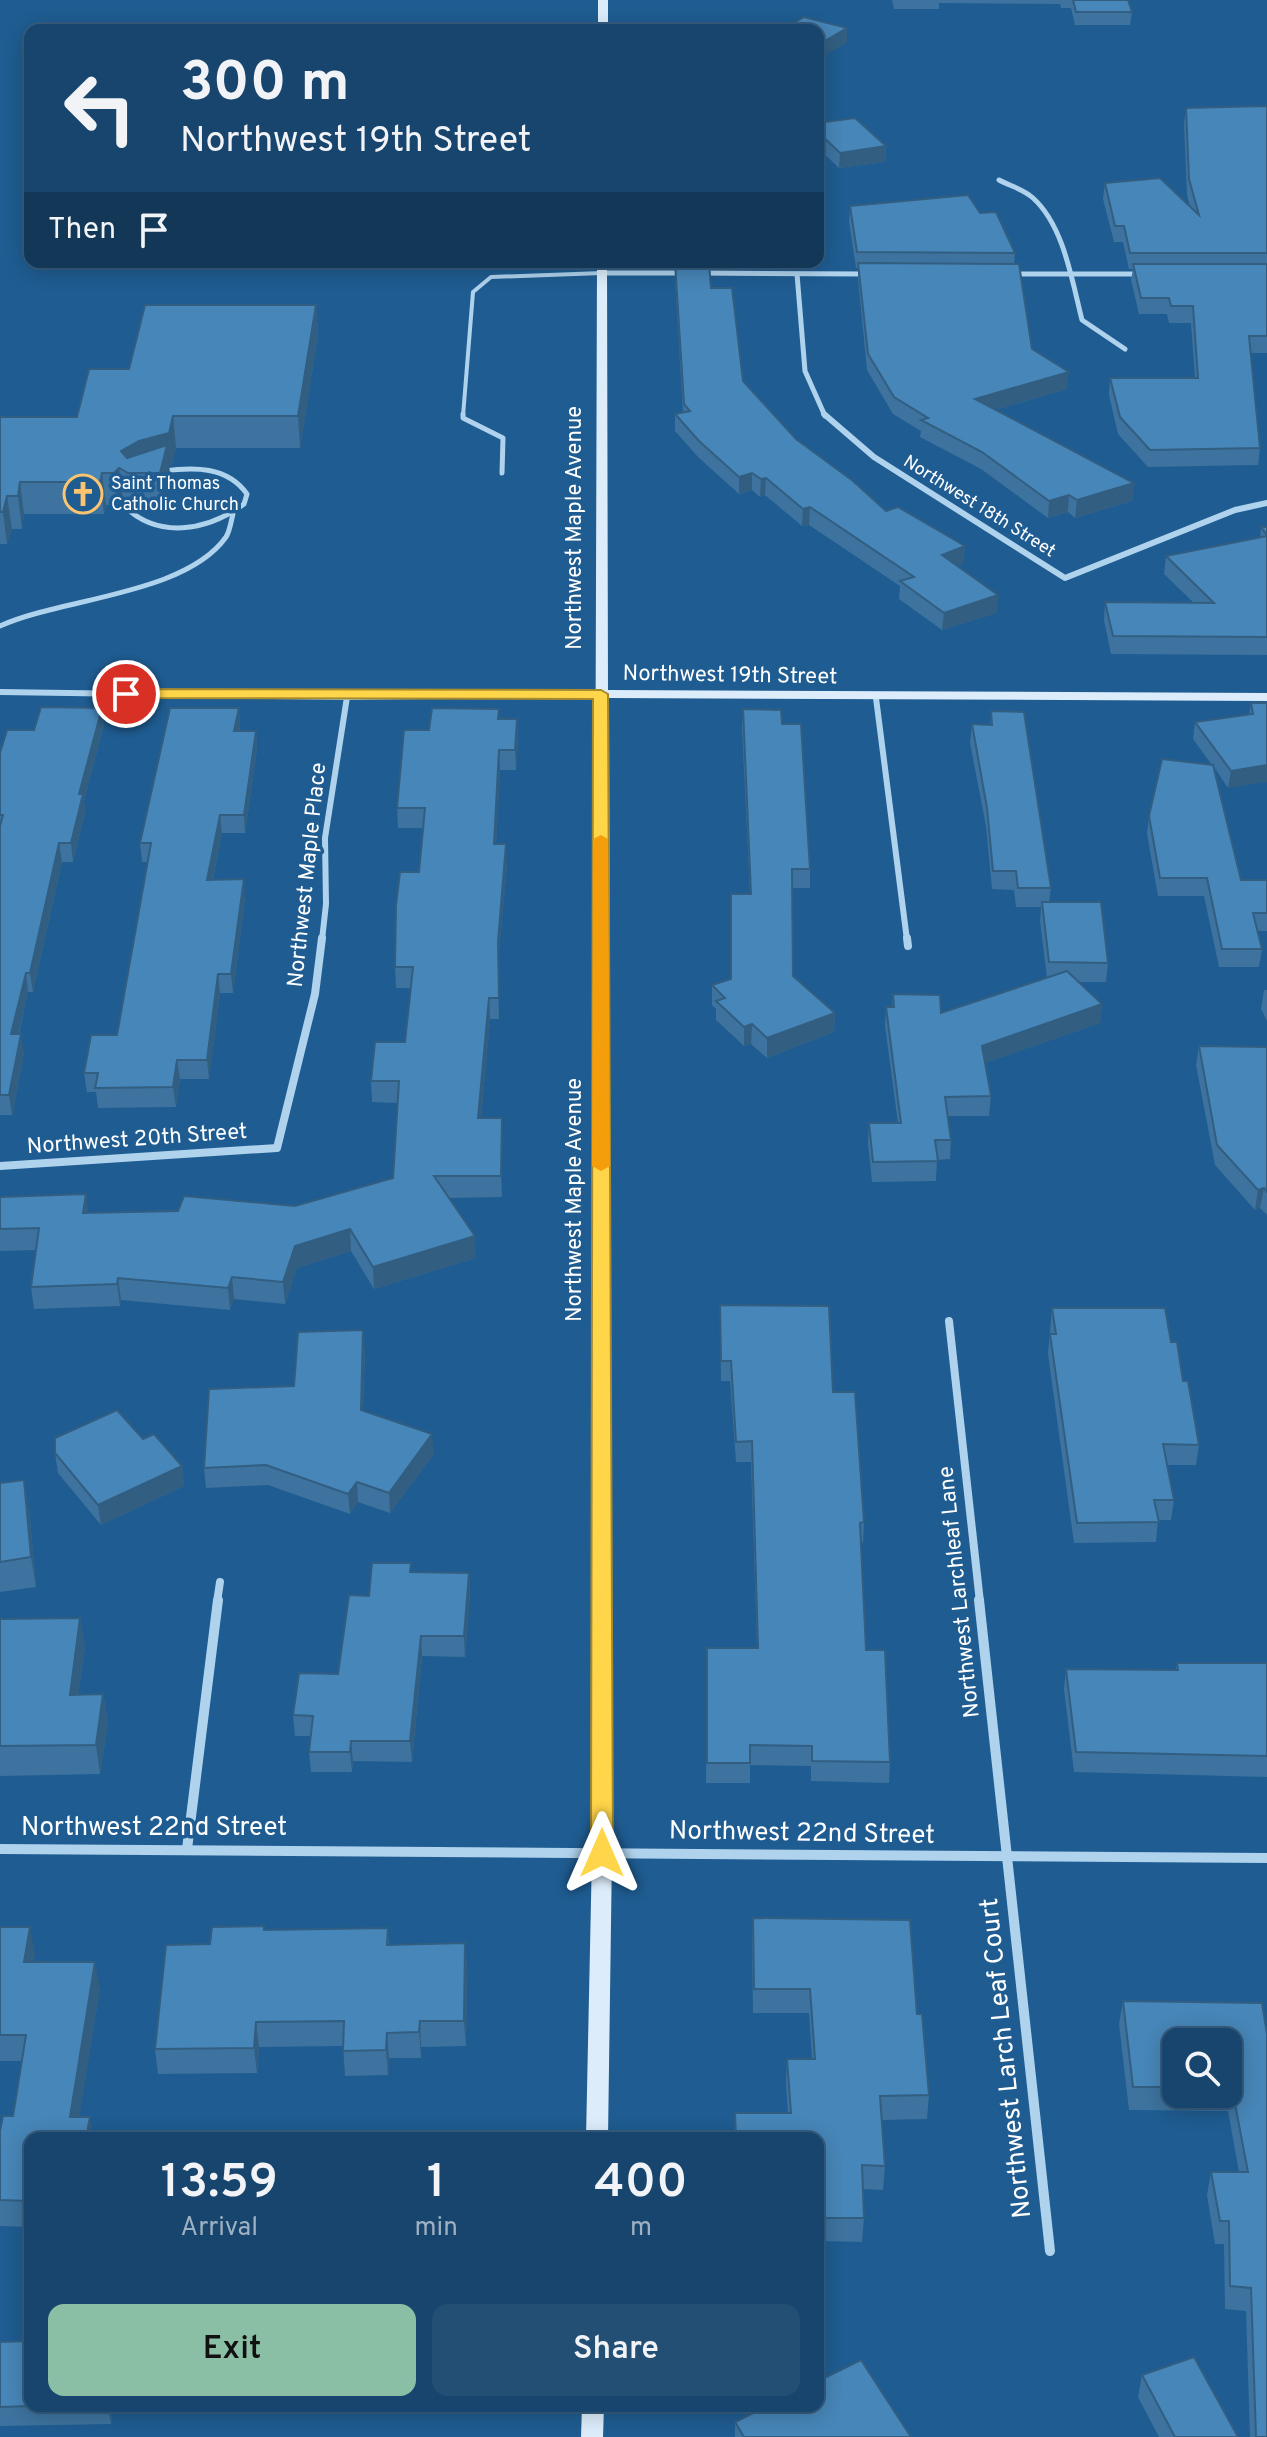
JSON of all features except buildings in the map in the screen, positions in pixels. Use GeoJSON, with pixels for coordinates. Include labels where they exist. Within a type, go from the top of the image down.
{"type":"FeatureCollection","features":[{"type":"Feature","properties":{"kind":"main road"},"geometry":{"type":"LineString","coordinates":[[603,0],[603,24]]}},
{"type":"Feature","properties":{"kind":"main road","name":"Northwest Maple Avenue"},"geometry":{"type":"LineString","coordinates":[[597,2132],[602,1853],[602,268]]}},
{"type":"Feature","properties":{"kind":"main road","name":"Northwest 19th Street"},"geometry":{"type":"LineString","coordinates":[[601,694],[876,698],[1267,697]]}},
{"type":"Feature","properties":{"kind":"main road"},"geometry":{"type":"LineString","coordinates":[[592,2437],[593,2412]]}},
{"type":"Feature","properties":{"kind":"street"},"geometry":{"type":"LineString","coordinates":[[999,180],[1034,198],[1057,239],[1071,274],[1082,320],[1125,349]]}},
{"type":"Feature","properties":{"kind":"street"},"geometry":{"type":"LineString","coordinates":[[602,268],[873,274]]}},
{"type":"Feature","properties":{"kind":"street","name":"Northwest 18th Street"},"geometry":{"type":"LineString","coordinates":[[797,274],[805,371],[825,417],[874,457],[1065,578],[1235,510],[1267,503]]}},
{"type":"Feature","properties":{"kind":"street"},"geometry":{"type":"LineString","coordinates":[[995,274],[1146,274]]}},
{"type":"Feature","properties":{"kind":"street","name":"Northwest 19th Street"},"geometry":{"type":"LineString","coordinates":[[0,692],[347,697],[601,694]]}},
{"type":"Feature","properties":{"kind":"street","name":"Northwest Maple Place"},"geometry":{"type":"LineString","coordinates":[[277,1148],[315,994],[326,904],[325,838],[347,697]]}},
{"type":"Feature","properties":{"kind":"street"},"geometry":{"type":"LineString","coordinates":[[876,698],[908,946]]}},
{"type":"Feature","properties":{"kind":"street","name":"Northwest 20th Street"},"geometry":{"type":"LineString","coordinates":[[0,1166],[277,1148]]}},
{"type":"Feature","properties":{"kind":"street","name":"Northwest Larchleaf Lane"},"geometry":{"type":"LineString","coordinates":[[949,1321],[1008,1860]]}},
{"type":"Feature","properties":{"kind":"street"},"geometry":{"type":"LineString","coordinates":[[187,1849],[220,1582]]}},
{"type":"Feature","properties":{"kind":"street","name":"Northwest 22nd Street"},"geometry":{"type":"LineString","coordinates":[[0,1849],[602,1853],[1008,1860],[1267,1858]]}},
{"type":"Feature","properties":{"kind":"street","name":"Northwest Larch Leaf Court"},"geometry":{"type":"LineString","coordinates":[[1008,1860],[1050,2251]]}},
{"type":"Feature","properties":{"kind":"lane"},"geometry":{"type":"LineString","coordinates":[[502,473],[503,438],[463,418],[473,292],[491,277],[602,268]]}},
{"type":"Feature","properties":{"kind":"lane"},"geometry":{"type":"LineString","coordinates":[[123,505],[131,517],[167,528],[217,522],[244,504],[247,494],[242,484],[228,475],[183,468],[153,474]]}},
{"type":"Feature","properties":{"kind":"lane"},"geometry":{"type":"LineString","coordinates":[[0,626],[159,581],[196,564],[220,547],[234,525],[233,514]]}},
{"type":"Feature","properties":{"kind":"slow traffic"},"geometry":{"type":"LineString","coordinates":[[601,839],[601,1166]]}},
{"type":"Feature","properties":{"kind":"place","name":"Saint Thomas Catholic Church"},"geometry":{"type":"Point","coordinates":[83,494]}},
{"type":"Feature","properties":{"kind":"route"},"geometry":{"type":"LineString","coordinates":[[126,694],[347,697],[601,694],[602,1853]]}}]}
